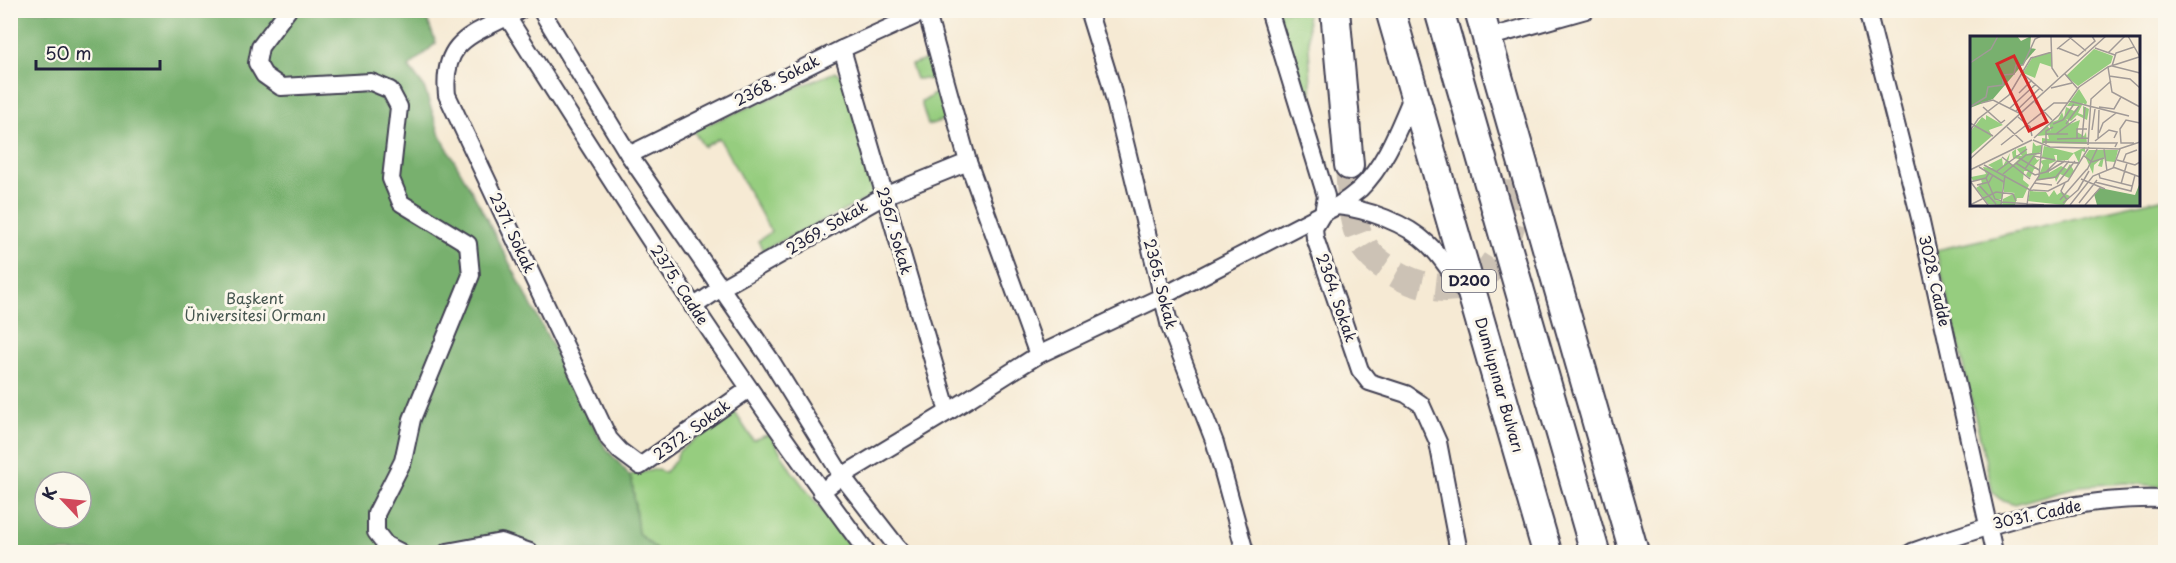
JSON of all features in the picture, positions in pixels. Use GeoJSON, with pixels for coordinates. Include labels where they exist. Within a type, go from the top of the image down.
{"type":"FeatureCollection","features":[{"type":"Feature","properties":{"kind":"highway"},"geometry":{"type":"LineString","coordinates":[[1335,10],[1349,165]]}},
{"type":"Feature","properties":{"kind":"highway","name":"Dumlupınar Bulvarı"},"geometry":{"type":"LineString","coordinates":[[1390,10],[1547,552]]}},
{"type":"Feature","properties":{"kind":"highway","name":"D200"},"geometry":{"type":"LineString","coordinates":[[1439,10],[1595,552]]}},
{"type":"Feature","properties":{"kind":"highway"},"geometry":{"type":"LineString","coordinates":[[1462,10],[1513,178]]}},
{"type":"Feature","properties":{"kind":"highway"},"geometry":{"type":"LineString","coordinates":[[1479,10],[1634,552]]}},
{"type":"Feature","properties":{"kind":"street"},"geometry":{"type":"LineString","coordinates":[[288,10],[260,47],[256,63],[264,75],[281,87],[371,82],[390,90],[399,107],[391,180],[401,203],[468,244],[471,274],[412,419],[404,460],[376,514],[376,532],[386,545],[400,552]]}},
{"type":"Feature","properties":{"kind":"street"},"geometry":{"type":"LineString","coordinates":[[541,10],[629,155],[770,359],[842,476],[901,552]]}},
{"type":"Feature","properties":{"kind":"street","name":"2365. Sokak"},"geometry":{"type":"LineString","coordinates":[[1088,10],[1110,81],[1170,327],[1215,443],[1234,519],[1245,552]]}},
{"type":"Feature","properties":{"kind":"street","name":"2364. Sokak"},"geometry":{"type":"LineString","coordinates":[[1269,10],[1330,210],[1314,228],[1315,238],[1360,370],[1369,382],[1406,394],[1421,404],[1438,442],[1459,552]]}},
{"type":"Feature","properties":{"kind":"street"},"geometry":{"type":"LineString","coordinates":[[1487,38],[1586,10]]}},
{"type":"Feature","properties":{"kind":"street","name":"3028. Cadde"},"geometry":{"type":"LineString","coordinates":[[1868,10],[1920,218],[1994,552]]}},
{"type":"Feature","properties":{"kind":"street"},"geometry":{"type":"LineString","coordinates":[[926,11],[968,162],[1038,355]]}},
{"type":"Feature","properties":{"kind":"street","name":"2368. Sokak"},"geometry":{"type":"LineString","coordinates":[[629,155],[842,49],[926,11]]}},
{"type":"Feature","properties":{"kind":"street","name":"2375. Cadde"},"geometry":{"type":"LineString","coordinates":[[510,13],[693,307],[821,492],[867,552]]}},
{"type":"Feature","properties":{"kind":"street","name":"2371. Sokak"},"geometry":{"type":"LineString","coordinates":[[510,13],[468,37],[455,51],[447,65],[445,76],[447,95],[609,440],[633,462]]}},
{"type":"Feature","properties":{"kind":"street","name":"2367. Sokak"},"geometry":{"type":"LineString","coordinates":[[842,49],[948,412]]}},
{"type":"Feature","properties":{"kind":"street"},"geometry":{"type":"LineString","coordinates":[[821,492],[842,476],[1038,355],[1163,296],[1330,210],[1360,189],[1377,169],[1414,94]]}},
{"type":"Feature","properties":{"kind":"street","name":"2369. Sokak"},"geometry":{"type":"LineString","coordinates":[[693,307],[721,288],[884,196],[968,162]]}},
{"type":"Feature","properties":{"kind":"street"},"geometry":{"type":"LineString","coordinates":[[1330,210],[1367,211],[1418,235],[1429,245],[1476,306]]}},
{"type":"Feature","properties":{"kind":"street","name":"2372. Sokak"},"geometry":{"type":"LineString","coordinates":[[633,462],[640,466],[651,460],[749,389]]}},
{"type":"Feature","properties":{"kind":"street","name":"3031. Cadde"},"geometry":{"type":"LineString","coordinates":[[1912,552],[1989,525],[2069,506],[2113,500],[2166,498]]}},
{"type":"Feature","properties":{"kind":"street"},"geometry":{"type":"LineString","coordinates":[[447,552],[501,542],[530,552]]}},
{"type":"Feature","properties":{"kind":"green space","name":"Başkent Üniversitesi Ormanı"},"geometry":{"type":"Polygon","coordinates":[[[10,11],[424,11],[436,43],[409,67],[424,87],[440,135],[480,206],[605,447],[632,480],[638,533],[659,552],[11,552],[10,11]]]}},
{"type":"Feature","properties":{"kind":"green space"},"geometry":{"type":"Polygon","coordinates":[[[1276,11],[1307,11],[1314,139],[1276,11]]]}},
{"type":"Feature","properties":{"kind":"green space"},"geometry":{"type":"Polygon","coordinates":[[[931,58],[936,79],[916,79],[911,65],[931,58]]]}},
{"type":"Feature","properties":{"kind":"green space"},"geometry":{"type":"Polygon","coordinates":[[[835,72],[844,77],[874,196],[763,250],[758,241],[771,232],[719,138],[704,147],[693,130],[835,72]]]}},
{"type":"Feature","properties":{"kind":"green space"},"geometry":{"type":"Polygon","coordinates":[[[938,92],[947,119],[928,125],[921,102],[938,92]]]}},
{"type":"Feature","properties":{"kind":"green space"},"geometry":{"type":"Polygon","coordinates":[[[2165,198],[2165,487],[2127,483],[2080,486],[2015,504],[2000,499],[1993,493],[1936,250],[2130,206],[2140,206],[2140,204],[2165,198]]]}},
{"type":"Feature","properties":{"kind":"green space"},"geometry":{"type":"Polygon","coordinates":[[[734,411],[753,440],[770,434],[791,470],[854,552],[659,552],[638,533],[632,480],[629,475],[658,469],[664,473],[675,461],[679,451],[734,411]]]}},
{"type":"Feature","properties":{"kind":"tunnel"},"geometry":{"type":"LineString","coordinates":[[1349,165],[1354,219],[1366,249],[1379,262],[1406,279],[1423,285],[1443,288],[1472,283],[1486,273],[1496,261],[1513,218],[1513,178]]}}]}
